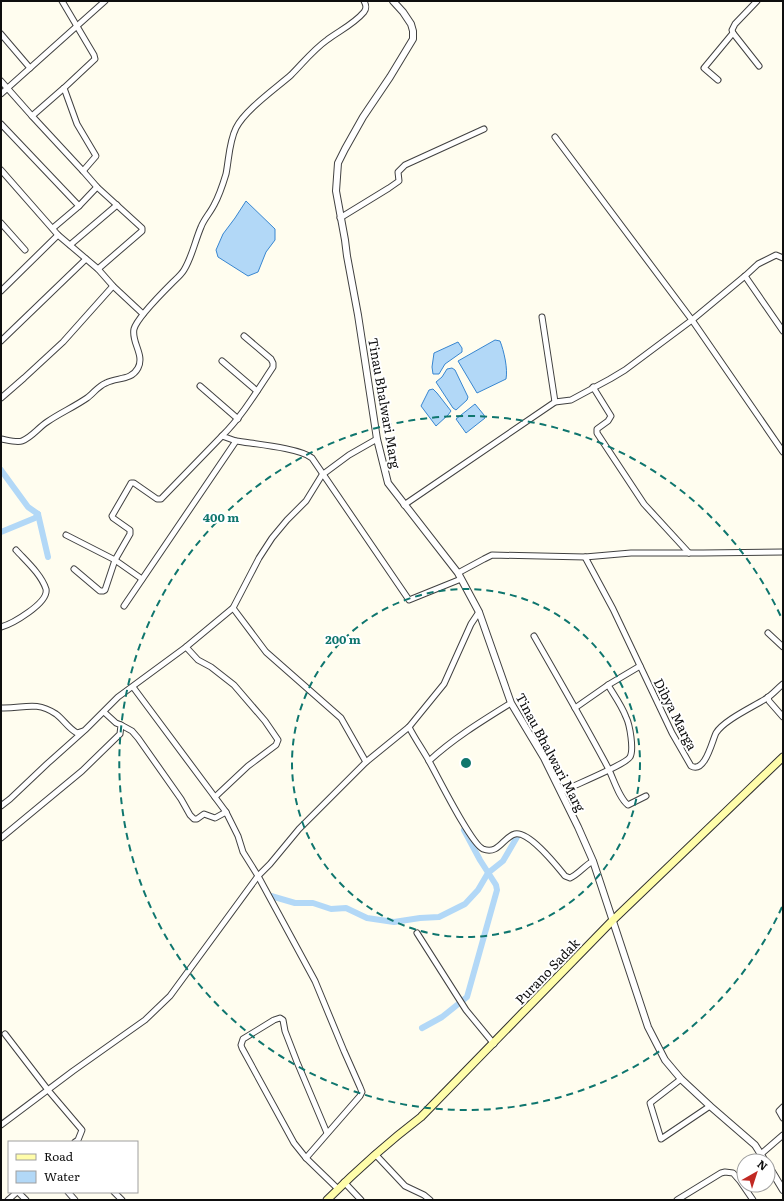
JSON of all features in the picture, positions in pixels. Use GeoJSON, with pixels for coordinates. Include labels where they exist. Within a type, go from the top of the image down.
{"type":"FeatureCollection","features":[{"type":"Feature","properties":{"kind":"main road","name":"Purano Sadak"},"geometry":{"type":"LineString","coordinates":[[327,1200],[344,1182],[375,1154],[401,1132],[421,1118],[612,921],[783,757]]}},
{"type":"Feature","properties":{"kind":"street"},"geometry":{"type":"LineString","coordinates":[[32,116],[95,60],[94,55],[62,1]]}},
{"type":"Feature","properties":{"kind":"street"},"geometry":{"type":"LineString","coordinates":[[1,94],[76,25],[105,1]]}},
{"type":"Feature","properties":{"kind":"street"},"geometry":{"type":"LineString","coordinates":[[1,439],[20,442],[28,438],[50,420],[87,398],[105,383],[128,378],[133,374],[138,367],[140,359],[134,329],[143,314],[184,272],[189,262],[201,226],[214,206],[221,190],[236,128],[243,117],[292,74],[325,41],[363,14],[366,10],[364,1]]}},
{"type":"Feature","properties":{"kind":"street"},"geometry":{"type":"LineString","coordinates":[[718,80],[704,68],[733,33],[732,30],[735,24],[756,1]]}},
{"type":"Feature","properties":{"kind":"street","name":"Tinau Bhalwari Marg"},"geometry":{"type":"LineString","coordinates":[[395,2],[411,24],[413,39],[363,117],[345,149],[338,163],[336,191],[358,315],[377,439],[388,483],[459,576],[479,612],[511,703],[536,745],[578,827],[593,861],[648,1027],[665,1060],[681,1079],[755,1146],[760,1153]]}},
{"type":"Feature","properties":{"kind":"street"},"geometry":{"type":"LineString","coordinates":[[733,33],[759,66]]}},
{"type":"Feature","properties":{"kind":"street"},"geometry":{"type":"LineString","coordinates":[[1,34],[30,68]]}},
{"type":"Feature","properties":{"kind":"street"},"geometry":{"type":"LineString","coordinates":[[1,81],[97,187],[142,228],[142,230],[98,269]]}},
{"type":"Feature","properties":{"kind":"street"},"geometry":{"type":"LineString","coordinates":[[64,88],[77,124],[96,156],[83,171]]}},
{"type":"Feature","properties":{"kind":"street"},"geometry":{"type":"LineString","coordinates":[[1,124],[79,206]]}},
{"type":"Feature","properties":{"kind":"street"},"geometry":{"type":"LineString","coordinates":[[340,218],[399,181],[398,172],[405,165],[484,128]]}},
{"type":"Feature","properties":{"kind":"street"},"geometry":{"type":"LineString","coordinates":[[555,136],[692,320],[783,452]]}},
{"type":"Feature","properties":{"kind":"street"},"geometry":{"type":"LineString","coordinates":[[1,170],[53,228],[58,236],[98,269],[113,286],[143,314]]}},
{"type":"Feature","properties":{"kind":"street"},"geometry":{"type":"LineString","coordinates":[[53,228],[79,206],[97,187]]}},
{"type":"Feature","properties":{"kind":"street"},"geometry":{"type":"LineString","coordinates":[[70,245],[117,205]]}},
{"type":"Feature","properties":{"kind":"street"},"geometry":{"type":"LineString","coordinates":[[1,223],[25,250]]}},
{"type":"Feature","properties":{"kind":"street"},"geometry":{"type":"LineString","coordinates":[[1,291],[58,236]]}},
{"type":"Feature","properties":{"kind":"street"},"geometry":{"type":"LineString","coordinates":[[404,505],[555,402],[571,400],[610,380],[625,370],[692,320],[758,264],[776,255],[783,258]]}},
{"type":"Feature","properties":{"kind":"street"},"geometry":{"type":"LineString","coordinates":[[1,341],[86,259]]}},
{"type":"Feature","properties":{"kind":"street"},"geometry":{"type":"LineString","coordinates":[[745,276],[783,330]]}},
{"type":"Feature","properties":{"kind":"street"},"geometry":{"type":"LineString","coordinates":[[1,398],[63,342],[113,286]]}},
{"type":"Feature","properties":{"kind":"street"},"geometry":{"type":"LineString","coordinates":[[542,317],[555,402]]}},
{"type":"Feature","properties":{"kind":"street"},"geometry":{"type":"LineString","coordinates":[[74,569],[101,592],[104,590],[115,560],[131,532],[112,516],[130,484],[134,484],[157,499],[161,499],[238,419],[273,367],[271,359],[244,336]]}},
{"type":"Feature","properties":{"kind":"street"},"geometry":{"type":"LineString","coordinates":[[222,361],[257,391]]}},
{"type":"Feature","properties":{"kind":"street"},"geometry":{"type":"LineString","coordinates":[[200,386],[238,419]]}},
{"type":"Feature","properties":{"kind":"street"},"geometry":{"type":"LineString","coordinates":[[593,388],[611,416],[608,421],[597,429],[597,433],[644,504],[689,553]]}},
{"type":"Feature","properties":{"kind":"street"},"geometry":{"type":"LineString","coordinates":[[222,436],[236,441],[308,454],[409,600],[459,576],[492,555],[585,557],[631,553],[783,552]]}},
{"type":"Feature","properties":{"kind":"street"},"geometry":{"type":"LineString","coordinates":[[1,806],[86,730],[118,697],[186,646],[233,608],[259,558],[272,538],[306,501],[322,475],[377,439]]}},
{"type":"Feature","properties":{"kind":"street"},"geometry":{"type":"LineString","coordinates":[[124,606],[236,441]]}},
{"type":"Feature","properties":{"kind":"street"},"geometry":{"type":"LineString","coordinates":[[66,535],[115,560],[142,579]]}},
{"type":"Feature","properties":{"kind":"street"},"geometry":{"type":"LineString","coordinates":[[1,627],[9,625],[30,611],[41,601],[46,593],[41,580],[16,550]]}},
{"type":"Feature","properties":{"kind":"street","name":"Dibya Marga"},"geometry":{"type":"LineString","coordinates":[[585,557],[613,609],[672,733],[690,766],[696,767],[703,762],[709,754],[716,733],[726,722],[768,697],[783,684]]}},
{"type":"Feature","properties":{"kind":"street"},"geometry":{"type":"LineString","coordinates":[[233,608],[266,652],[341,718],[366,762]]}},
{"type":"Feature","properties":{"kind":"street"},"geometry":{"type":"LineString","coordinates":[[1,1126],[72,1070],[145,1020],[170,996],[258,876],[270,864],[298,829],[366,762],[409,727],[444,684],[471,624],[479,612]]}},
{"type":"Feature","properties":{"kind":"street"},"geometry":{"type":"LineString","coordinates":[[768,633],[783,647]]}},
{"type":"Feature","properties":{"kind":"street"},"geometry":{"type":"LineString","coordinates":[[534,636],[609,770],[623,801],[628,805],[646,796]]}},
{"type":"Feature","properties":{"kind":"street"},"geometry":{"type":"LineString","coordinates":[[186,646],[198,660],[211,667],[234,685],[265,721],[278,740],[276,745],[248,766],[215,797]]}},
{"type":"Feature","properties":{"kind":"street"},"geometry":{"type":"LineString","coordinates":[[575,708],[608,685],[640,666]]}},
{"type":"Feature","properties":{"kind":"street"},"geometry":{"type":"LineString","coordinates":[[560,792],[609,770],[628,759],[630,756],[632,750],[627,718],[608,685]]}},
{"type":"Feature","properties":{"kind":"street"},"geometry":{"type":"LineString","coordinates":[[133,687],[226,812],[238,836],[243,852],[258,876],[315,981],[362,1092],[306,1158]]}},
{"type":"Feature","properties":{"kind":"street"},"geometry":{"type":"LineString","coordinates":[[768,697],[783,718]]}},
{"type":"Feature","properties":{"kind":"street"},"geometry":{"type":"LineString","coordinates":[[429,761],[467,730],[511,703]]}},
{"type":"Feature","properties":{"kind":"street"},"geometry":{"type":"LineString","coordinates":[[1,708],[31,705],[43,707],[57,715],[70,729],[77,733],[86,730]]}},
{"type":"Feature","properties":{"kind":"street"},"geometry":{"type":"LineString","coordinates":[[104,712],[116,723],[130,729],[135,734],[194,819],[197,819],[204,814],[215,818],[226,812]]}},
{"type":"Feature","properties":{"kind":"street"},"geometry":{"type":"LineString","coordinates":[[1,838],[82,771],[120,734],[121,725]]}},
{"type":"Feature","properties":{"kind":"street"},"geometry":{"type":"LineString","coordinates":[[409,727],[456,811],[477,844],[482,848],[489,850],[497,849],[512,835],[520,834],[541,849],[565,876],[570,878],[575,876],[585,865],[593,861]]}},
{"type":"Feature","properties":{"kind":"street"},"geometry":{"type":"LineString","coordinates":[[417,933],[466,1010],[494,1044]]}},
{"type":"Feature","properties":{"kind":"street"},"geometry":{"type":"LineString","coordinates":[[327,1133],[297,1062],[285,1031],[283,1020],[280,1018],[274,1020],[243,1039],[241,1045],[242,1048],[287,1132],[306,1158],[338,1189]]}},
{"type":"Feature","properties":{"kind":"street"},"geometry":{"type":"LineString","coordinates":[[5,1034],[48,1090],[82,1130],[76,1141]]}},
{"type":"Feature","properties":{"kind":"street"},"geometry":{"type":"LineString","coordinates":[[681,1079],[650,1103],[662,1139],[710,1106]]}},
{"type":"Feature","properties":{"kind":"street"},"geometry":{"type":"LineString","coordinates":[[783,1107],[778,1111],[783,1118]]}},
{"type":"Feature","properties":{"kind":"street"},"geometry":{"type":"LineString","coordinates":[[762,1153],[783,1135]]}},
{"type":"Feature","properties":{"kind":"street"},"geometry":{"type":"LineString","coordinates":[[375,1154],[405,1186],[430,1200]]}},
{"type":"Feature","properties":{"kind":"street"},"geometry":{"type":"LineString","coordinates":[[677,1200],[721,1173],[726,1172],[733,1173],[752,1200]]}},
{"type":"Feature","properties":{"kind":"street"},"geometry":{"type":"LineString","coordinates":[[776,1178],[783,1190]]}},
{"type":"Feature","properties":{"kind":"street"},"geometry":{"type":"LineString","coordinates":[[344,1182],[361,1200]]}},
{"type":"Feature","properties":{"kind":"street"},"geometry":{"type":"LineString","coordinates":[[8,1200],[16,1193]]}},
{"type":"Feature","properties":{"kind":"street"},"geometry":{"type":"LineString","coordinates":[[18,1193],[26,1200]]}},
{"type":"Feature","properties":{"kind":"water"},"geometry":{"type":"Polygon","coordinates":[[[246,201],[275,229],[275,240],[266,252],[258,272],[248,276],[218,257],[216,250],[223,234],[246,201]]]}},
{"type":"Feature","properties":{"kind":"water"},"geometry":{"type":"Polygon","coordinates":[[[495,340],[500,341],[503,350],[506,365],[506,379],[477,393],[458,361],[495,340]]]}},
{"type":"Feature","properties":{"kind":"water"},"geometry":{"type":"Polygon","coordinates":[[[458,342],[462,348],[462,352],[445,364],[439,374],[433,374],[432,367],[434,353],[458,342]]]}},
{"type":"Feature","properties":{"kind":"water"},"geometry":{"type":"Polygon","coordinates":[[[452,368],[455,370],[468,397],[467,400],[456,410],[453,408],[436,382],[442,377],[447,369],[452,368]]]}},
{"type":"Feature","properties":{"kind":"water"},"geometry":{"type":"Polygon","coordinates":[[[433,389],[451,411],[436,426],[421,406],[429,390],[433,389]]]}},
{"type":"Feature","properties":{"kind":"water"},"geometry":{"type":"Polygon","coordinates":[[[475,404],[485,418],[466,433],[456,419],[475,404]]]}},
{"type":"Feature","properties":{"kind":"waterway"},"geometry":{"type":"LineString","coordinates":[[1,470],[28,507],[38,514],[48,557]]}},
{"type":"Feature","properties":{"kind":"waterway"},"geometry":{"type":"LineString","coordinates":[[1,532],[35,518],[38,514]]}},
{"type":"Feature","properties":{"kind":"waterway"},"geometry":{"type":"LineString","coordinates":[[422,1028],[442,1017],[467,997],[497,890],[496,885],[480,860],[464,830]]}},
{"type":"Feature","properties":{"kind":"waterway"},"geometry":{"type":"LineString","coordinates":[[271,896],[295,903],[313,903],[331,909],[346,908],[367,918],[394,922],[439,917],[465,904],[478,890],[488,873],[503,861],[517,837]]}}]}
